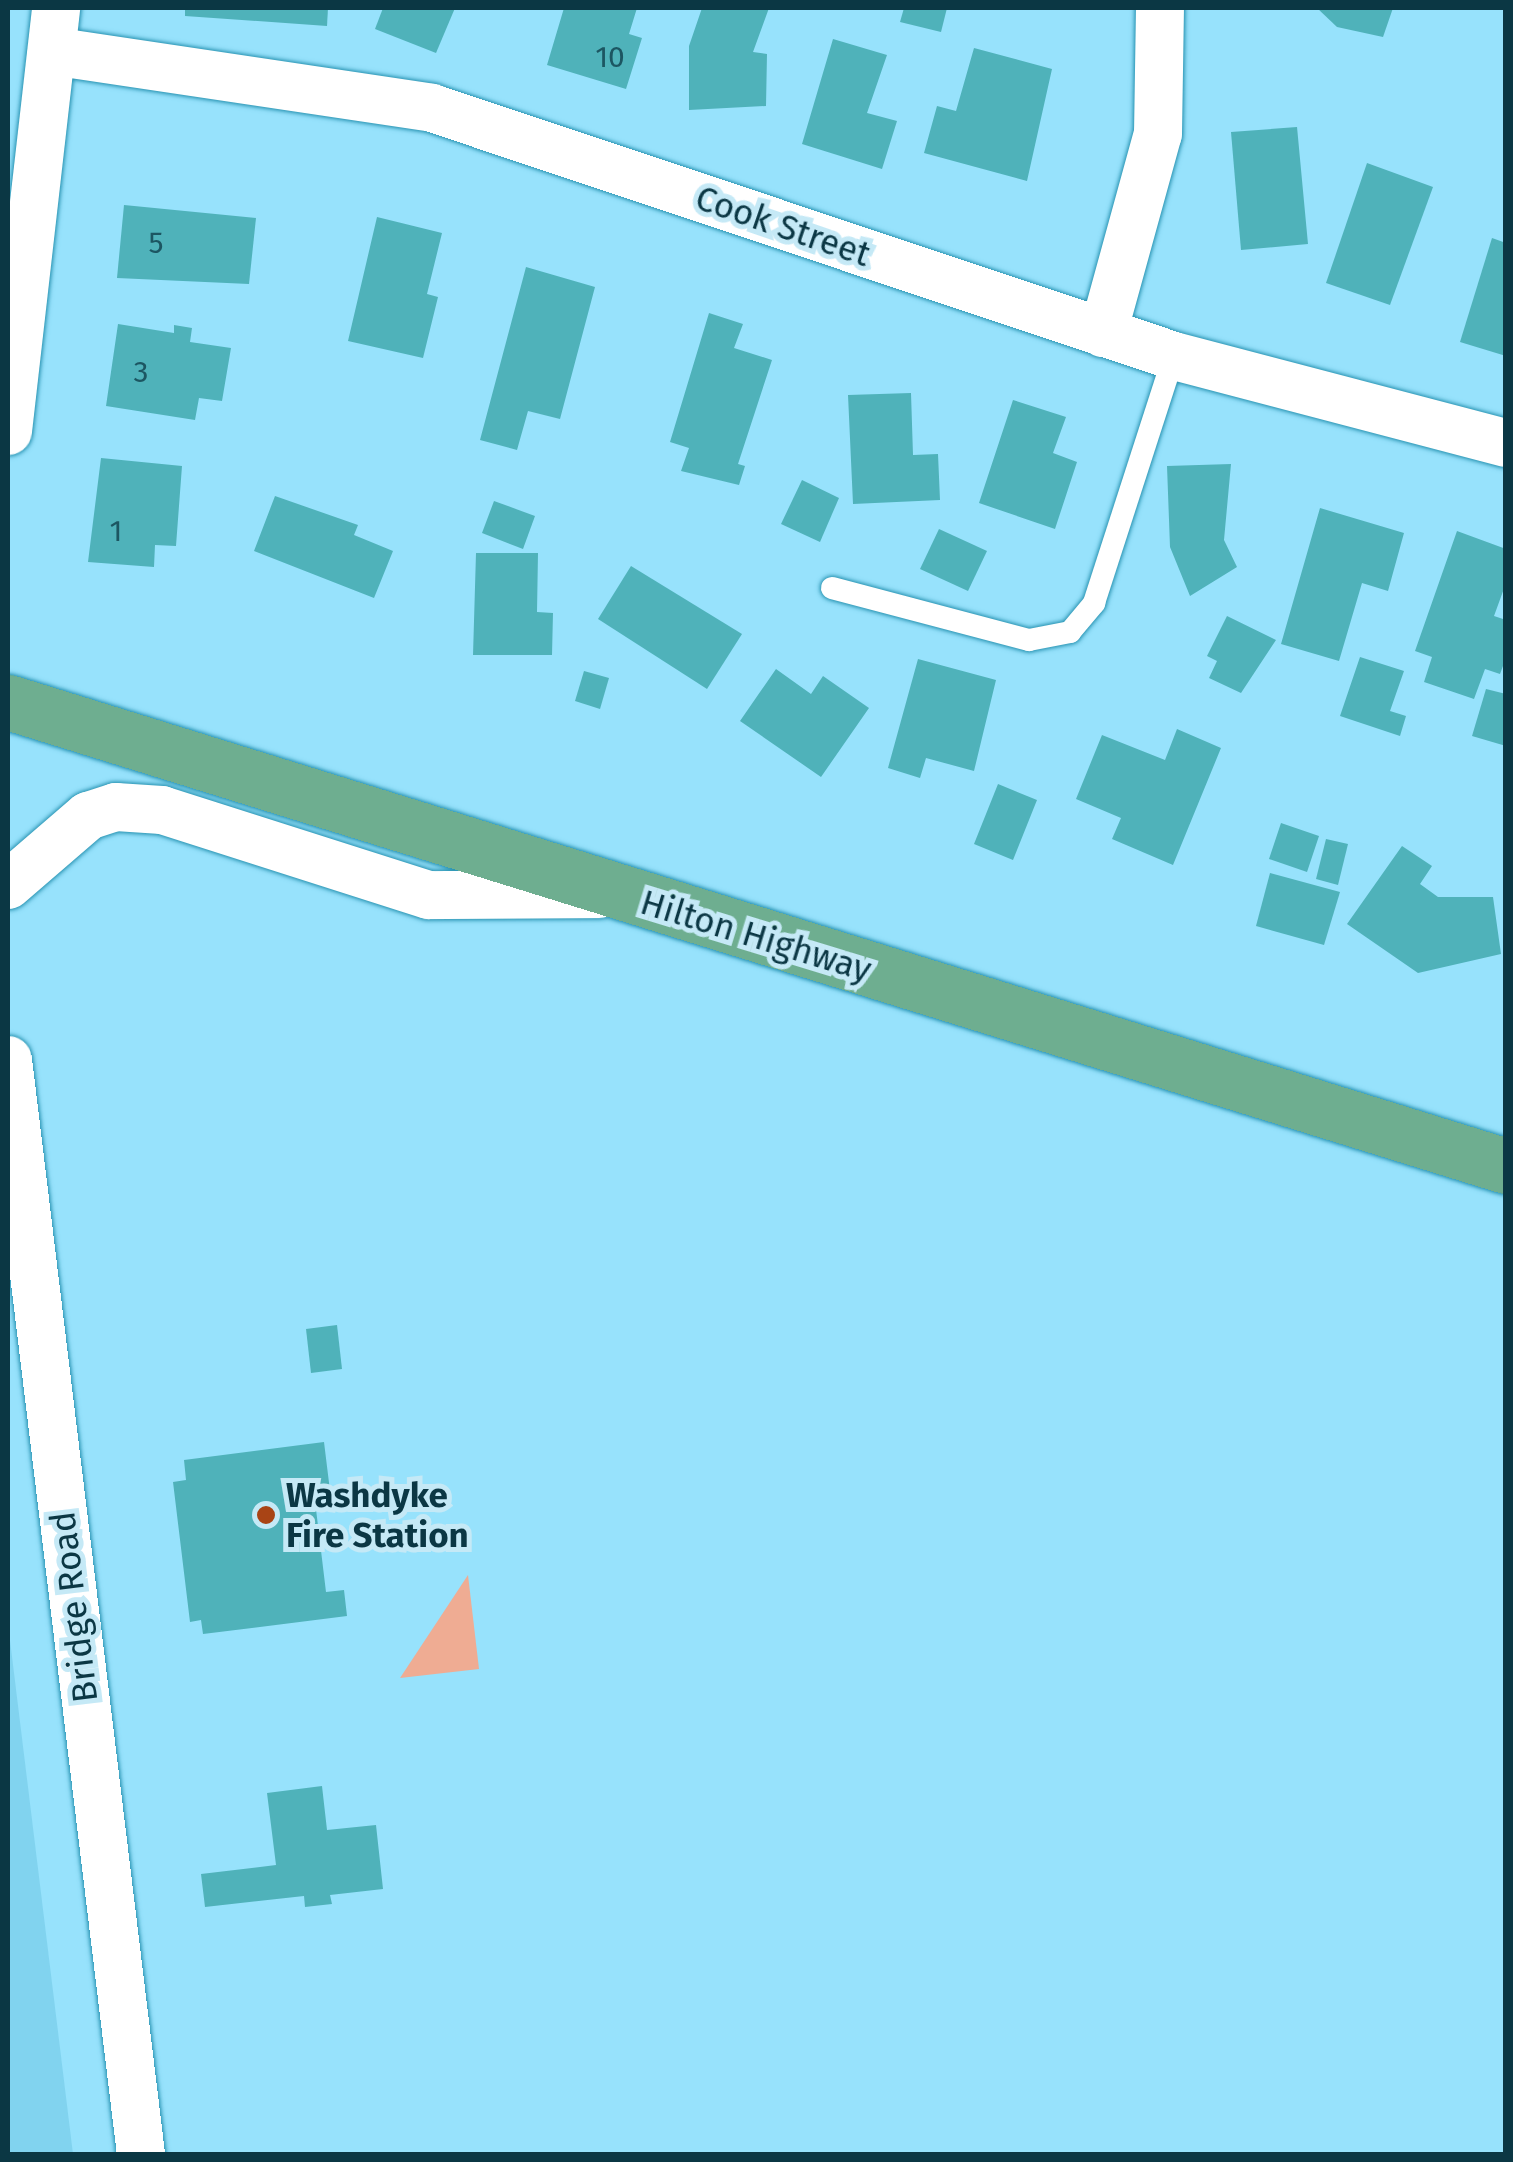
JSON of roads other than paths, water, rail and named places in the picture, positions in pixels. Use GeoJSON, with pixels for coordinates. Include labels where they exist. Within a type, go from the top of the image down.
{"type":"FeatureCollection","features":[{"type":"Feature","properties":{"kind":"highway","name":"Hilton Highway"},"geometry":{"type":"LineString","coordinates":[[8,702],[617,894],[1506,1166]]}},
{"type":"Feature","properties":{"kind":"street"},"geometry":{"type":"LineString","coordinates":[[1103,332],[1158,134],[1160,8]]}},
{"type":"Feature","properties":{"kind":"street"},"geometry":{"type":"LineString","coordinates":[[8,431],[54,29]]}},
{"type":"Feature","properties":{"kind":"street","name":"Cook Street"},"geometry":{"type":"LineString","coordinates":[[54,29],[432,108],[1174,356],[1506,444]]}},
{"type":"Feature","properties":{"kind":"street"},"geometry":{"type":"LineString","coordinates":[[8,885],[88,816],[116,807],[162,810],[429,895],[617,894]]}},
{"type":"Feature","properties":{"kind":"street","name":"Bridge Road"},"geometry":{"type":"LineString","coordinates":[[8,1060],[141,2154]]}},
{"type":"Feature","properties":{"kind":"lane"},"geometry":{"type":"LineString","coordinates":[[832,588],[1030,640],[1070,632],[1094,603],[1174,356]]}},
{"type":"Feature","properties":{"kind":"place","name":"Washdyke Fire Station"},"geometry":{"type":"Point","coordinates":[266,1515]}}]}
